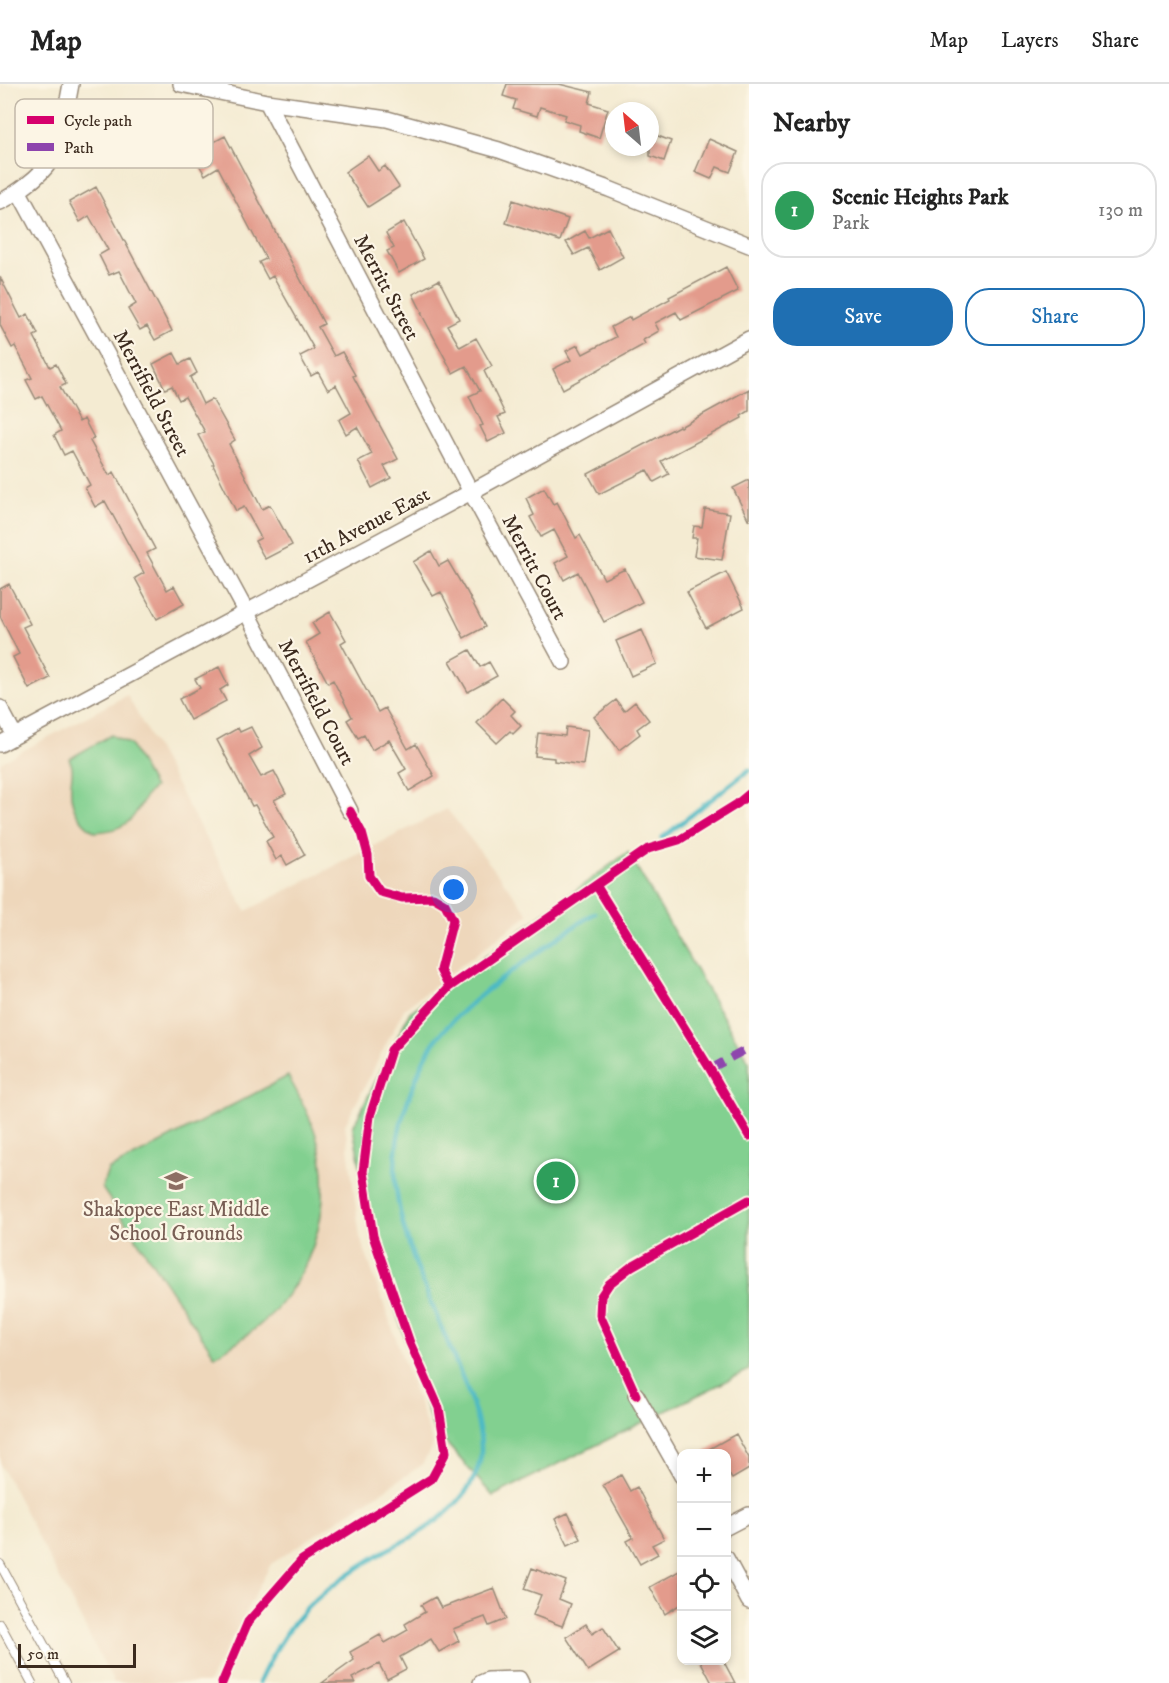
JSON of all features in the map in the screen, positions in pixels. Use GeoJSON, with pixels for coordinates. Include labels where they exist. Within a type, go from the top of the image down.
{"type":"FeatureCollection","features":[{"type":"Feature","properties":{"kind":"street"},"geometry":{"type":"LineString","coordinates":[[68,99],[71,84]]}},
{"type":"Feature","properties":{"kind":"street"},"geometry":{"type":"LineString","coordinates":[[181,84],[267,102],[387,119],[499,150],[640,201],[749,245]]}},
{"type":"Feature","properties":{"kind":"street","name":"Merritt Street"},"geometry":{"type":"LineString","coordinates":[[267,102],[471,492]]}},
{"type":"Feature","properties":{"kind":"street"},"geometry":{"type":"LineString","coordinates":[[0,202],[19,192],[43,168]]}},
{"type":"Feature","properties":{"kind":"street","name":"Merrifield Street"},"geometry":{"type":"LineString","coordinates":[[19,192],[247,613]]}},
{"type":"Feature","properties":{"kind":"street","name":"11th Avenue East"},"geometry":{"type":"LineString","coordinates":[[0,744],[471,492],[749,339]]}},
{"type":"Feature","properties":{"kind":"street","name":"Merritt Court"},"geometry":{"type":"LineString","coordinates":[[471,492],[563,662]]}},
{"type":"Feature","properties":{"kind":"street","name":"Merrifield Court"},"geometry":{"type":"LineString","coordinates":[[247,613],[350,811]]}},
{"type":"Feature","properties":{"kind":"street"},"geometry":{"type":"LineString","coordinates":[[0,708],[15,736]]}},
{"type":"Feature","properties":{"kind":"street"},"geometry":{"type":"LineString","coordinates":[[636,1395],[677,1469]]}},
{"type":"Feature","properties":{"kind":"street"},"geometry":{"type":"LineString","coordinates":[[731,1524],[749,1515]]}},
{"type":"Feature","properties":{"kind":"street"},"geometry":{"type":"LineString","coordinates":[[731,1567],[749,1601]]}},
{"type":"Feature","properties":{"kind":"street"},"geometry":{"type":"LineString","coordinates":[[481,1683],[488,1680],[520,1681]]}},
{"type":"Feature","properties":{"kind":"lane"},"geometry":{"type":"LineString","coordinates":[[0,1564],[65,1683]]}},
{"type":"Feature","properties":{"kind":"lane"},"geometry":{"type":"LineString","coordinates":[[0,1624],[32,1683]]}},
{"type":"Feature","properties":{"kind":"shaded area","name":"Shakopee East Middle School Grounds"},"geometry":{"type":"Polygon","coordinates":[[[127,695],[246,911],[447,809],[529,914],[404,1009],[345,1125],[360,1237],[433,1444],[422,1465],[271,1564],[208,1683],[114,1683],[0,1464],[0,763],[127,695]]]}},
{"type":"Feature","properties":{"kind":"green space"},"geometry":{"type":"Polygon","coordinates":[[[111,735],[130,744],[154,788],[125,824],[108,831],[95,832],[79,817],[73,805],[72,768],[69,759],[111,735]]]}},
{"type":"Feature","properties":{"kind":"green space"},"geometry":{"type":"Polygon","coordinates":[[[628,852],[749,1062],[749,1370],[493,1496],[433,1428],[373,1236],[353,1127],[410,1012],[628,852]]]}},
{"type":"Feature","properties":{"kind":"green space"},"geometry":{"type":"Polygon","coordinates":[[[288,1076],[309,1117],[318,1142],[323,1186],[318,1230],[302,1271],[277,1308],[256,1328],[215,1356],[102,1188],[108,1170],[288,1076]]]}},
{"type":"Feature","properties":{"kind":"building"},"geometry":{"type":"Polygon","coordinates":[[[507,84],[559,84],[592,92],[589,103],[605,108],[605,119],[599,138],[579,131],[580,125],[564,120],[566,115],[540,107],[537,116],[513,109],[516,100],[503,96],[507,84]]]}},
{"type":"Feature","properties":{"kind":"building"},"geometry":{"type":"Polygon","coordinates":[[[225,136],[324,324],[318,327],[334,356],[342,352],[398,459],[384,466],[391,478],[372,488],[358,461],[372,454],[357,427],[346,434],[339,420],[351,413],[336,385],[328,390],[318,372],[311,376],[300,356],[314,349],[273,276],[268,279],[259,262],[266,259],[218,167],[205,175],[201,168],[213,168],[213,140],[214,142],[225,136]]]}},
{"type":"Feature","properties":{"kind":"building"},"geometry":{"type":"Polygon","coordinates":[[[659,136],[671,141],[664,161],[650,156],[659,156],[659,136]]]}},
{"type":"Feature","properties":{"kind":"building"},"geometry":{"type":"Polygon","coordinates":[[[709,139],[738,152],[730,172],[717,167],[711,179],[695,172],[709,139]]]}},
{"type":"Feature","properties":{"kind":"building"},"geometry":{"type":"Polygon","coordinates":[[[368,156],[378,171],[385,166],[399,187],[368,207],[345,172],[368,156]]]}},
{"type":"Feature","properties":{"kind":"building"},"geometry":{"type":"Polygon","coordinates":[[[96,187],[172,331],[155,340],[147,326],[140,330],[128,309],[136,304],[119,271],[109,275],[99,255],[108,250],[89,216],[80,222],[69,202],[96,187]]]}},
{"type":"Feature","properties":{"kind":"building"},"geometry":{"type":"Polygon","coordinates":[[[513,200],[568,219],[560,241],[506,223],[513,200]]]}},
{"type":"Feature","properties":{"kind":"building"},"geometry":{"type":"Polygon","coordinates":[[[404,222],[424,259],[399,273],[387,251],[394,248],[386,233],[404,222]]]}},
{"type":"Feature","properties":{"kind":"building"},"geometry":{"type":"Polygon","coordinates":[[[608,228],[623,257],[600,270],[588,248],[574,255],[566,242],[585,231],[589,238],[608,228]]]}},
{"type":"Feature","properties":{"kind":"building"},"geometry":{"type":"Polygon","coordinates":[[[726,267],[738,291],[681,320],[676,312],[655,323],[659,331],[643,340],[645,344],[563,389],[553,369],[571,360],[566,351],[578,345],[583,354],[616,337],[611,327],[630,317],[631,320],[726,267]]]}},
{"type":"Feature","properties":{"kind":"building"},"geometry":{"type":"Polygon","coordinates":[[[0,277],[21,318],[28,314],[38,334],[34,336],[50,367],[56,364],[66,384],[60,387],[79,422],[84,419],[94,438],[90,441],[109,475],[114,472],[155,549],[147,553],[167,590],[174,586],[184,604],[157,619],[135,578],[144,573],[105,501],[95,507],[85,488],[90,485],[72,451],[64,455],[54,435],[61,431],[42,396],[36,399],[26,380],[32,378],[15,346],[12,348],[0,325],[0,277]]]}},
{"type":"Feature","properties":{"kind":"building"},"geometry":{"type":"Polygon","coordinates":[[[439,280],[459,319],[447,325],[460,347],[476,338],[492,366],[484,371],[505,414],[498,417],[506,433],[488,442],[480,426],[483,425],[469,396],[480,391],[466,366],[453,373],[413,294],[439,280]]]}},
{"type":"Feature","properties":{"kind":"building"},"geometry":{"type":"Polygon","coordinates":[[[174,353],[180,364],[190,359],[197,373],[190,377],[203,404],[212,399],[235,440],[229,444],[262,509],[270,505],[292,545],[265,559],[255,541],[261,538],[244,507],[236,511],[198,435],[205,432],[185,397],[179,400],[172,386],[165,389],[153,364],[174,353]]]}},
{"type":"Feature","properties":{"kind":"building"},"geometry":{"type":"Polygon","coordinates":[[[749,389],[749,411],[741,416],[742,418],[661,461],[669,474],[654,482],[647,470],[599,494],[588,474],[749,389]]]}},
{"type":"Feature","properties":{"kind":"building"},"geometry":{"type":"Polygon","coordinates":[[[749,480],[749,521],[733,488],[749,480]]]}},
{"type":"Feature","properties":{"kind":"building"},"geometry":{"type":"Polygon","coordinates":[[[544,488],[553,504],[557,502],[576,538],[580,535],[604,579],[625,569],[642,602],[604,622],[578,572],[564,580],[555,563],[568,556],[554,530],[541,537],[530,517],[534,515],[526,498],[544,488]]]}},
{"type":"Feature","properties":{"kind":"building"},"geometry":{"type":"Polygon","coordinates":[[[705,509],[730,513],[722,560],[694,556],[697,538],[692,538],[694,526],[702,527],[705,509]]]}},
{"type":"Feature","properties":{"kind":"building"},"geometry":{"type":"Polygon","coordinates":[[[431,551],[439,566],[448,561],[485,627],[464,638],[441,592],[433,596],[413,562],[431,551]]]}},
{"type":"Feature","properties":{"kind":"building"},"geometry":{"type":"Polygon","coordinates":[[[726,572],[744,608],[706,628],[687,592],[726,572]]]}},
{"type":"Feature","properties":{"kind":"building"},"geometry":{"type":"Polygon","coordinates":[[[9,584],[30,624],[23,627],[50,678],[29,689],[13,657],[19,654],[0,616],[0,589],[9,584]]]}},
{"type":"Feature","properties":{"kind":"building"},"geometry":{"type":"Polygon","coordinates":[[[330,612],[346,640],[341,643],[378,712],[385,708],[408,749],[416,744],[434,776],[409,791],[399,773],[406,769],[389,740],[372,750],[364,735],[358,738],[347,720],[352,717],[333,680],[328,683],[306,642],[319,634],[312,623],[330,612]]]}},
{"type":"Feature","properties":{"kind":"building"},"geometry":{"type":"Polygon","coordinates":[[[642,630],[657,664],[631,676],[616,641],[642,630]]]}},
{"type":"Feature","properties":{"kind":"building"},"geometry":{"type":"Polygon","coordinates":[[[470,650],[480,667],[489,662],[497,676],[468,692],[450,661],[470,650]]]}},
{"type":"Feature","properties":{"kind":"building"},"geometry":{"type":"Polygon","coordinates":[[[219,667],[228,685],[220,690],[226,701],[190,720],[179,699],[200,688],[195,679],[219,667]]]}},
{"type":"Feature","properties":{"kind":"building"},"geometry":{"type":"Polygon","coordinates":[[[502,698],[515,711],[511,715],[521,726],[513,734],[510,731],[497,743],[477,723],[502,698]]]}},
{"type":"Feature","properties":{"kind":"building"},"geometry":{"type":"Polygon","coordinates":[[[616,700],[624,711],[635,702],[649,720],[637,729],[640,734],[619,750],[594,717],[616,700]]]}},
{"type":"Feature","properties":{"kind":"building"},"geometry":{"type":"Polygon","coordinates":[[[251,727],[262,748],[249,756],[261,777],[274,771],[286,794],[274,800],[305,855],[287,865],[282,856],[276,860],[266,841],[273,837],[255,805],[252,806],[217,740],[238,728],[240,732],[251,727]]]}},
{"type":"Feature","properties":{"kind":"building"},"geometry":{"type":"Polygon","coordinates":[[[566,727],[588,730],[583,765],[535,756],[538,733],[565,736],[566,727]]]}},
{"type":"Feature","properties":{"kind":"building"},"geometry":{"type":"Polygon","coordinates":[[[736,1434],[749,1458],[749,1469],[732,1479],[731,1449],[709,1449],[736,1434]]]}},
{"type":"Feature","properties":{"kind":"building"},"geometry":{"type":"Polygon","coordinates":[[[621,1475],[630,1491],[637,1487],[664,1539],[652,1545],[658,1554],[640,1564],[627,1541],[633,1538],[603,1485],[621,1475]]]}},
{"type":"Feature","properties":{"kind":"building"},"geometry":{"type":"Polygon","coordinates":[[[568,1513],[581,1539],[568,1545],[555,1519],[568,1513]]]}},
{"type":"Feature","properties":{"kind":"building"},"geometry":{"type":"Polygon","coordinates":[[[532,1568],[566,1581],[559,1599],[571,1604],[562,1626],[533,1615],[541,1595],[524,1589],[532,1568]]]}},
{"type":"Feature","properties":{"kind":"building"},"geometry":{"type":"Polygon","coordinates":[[[677,1572],[677,1606],[665,1614],[650,1587],[677,1572]]]}},
{"type":"Feature","properties":{"kind":"building"},"geometry":{"type":"Polygon","coordinates":[[[494,1588],[506,1619],[489,1626],[485,1617],[453,1629],[459,1641],[439,1652],[431,1639],[400,1657],[406,1669],[387,1679],[379,1664],[352,1678],[355,1683],[322,1683],[354,1660],[350,1652],[380,1635],[385,1643],[408,1630],[405,1624],[425,1612],[421,1605],[435,1597],[441,1608],[494,1588]]]}},
{"type":"Feature","properties":{"kind":"building"},"geometry":{"type":"Polygon","coordinates":[[[586,1624],[592,1634],[603,1627],[619,1652],[588,1671],[566,1637],[586,1624]]]}},
{"type":"Feature","properties":{"kind":"building"},"geometry":{"type":"Polygon","coordinates":[[[703,1665],[726,1665],[735,1683],[712,1683],[703,1665]]]}},
{"type":"Feature","properties":{"kind":"waterway"},"geometry":{"type":"LineString","coordinates":[[662,838],[749,770]]}},
{"type":"Feature","properties":{"kind":"waterway"},"geometry":{"type":"LineString","coordinates":[[259,1683],[282,1640],[313,1602],[363,1565],[434,1523],[462,1497],[475,1476],[479,1465],[481,1440],[474,1411],[415,1262],[402,1222],[395,1170],[401,1124],[424,1059],[445,1029],[500,980],[595,913]]}},
{"type":"Feature","properties":{"kind":"marked path"},"geometry":{"type":"LineString","coordinates":[[710,1069],[749,1048]]}},
{"type":"Feature","properties":{"kind":"cycle path"},"geometry":{"type":"LineString","coordinates":[[222,1683],[248,1622],[302,1560],[432,1478],[446,1452],[439,1408],[410,1343],[373,1236],[363,1172],[370,1116],[391,1050],[449,987],[648,849],[679,840],[749,794]]}},
{"type":"Feature","properties":{"kind":"cycle path"},"geometry":{"type":"LineString","coordinates":[[350,811],[362,833],[368,855],[369,876],[380,892],[402,898],[433,897],[445,904],[453,920],[440,970],[449,987]]}},
{"type":"Feature","properties":{"kind":"cycle path"},"geometry":{"type":"LineString","coordinates":[[596,885],[749,1136]]}},
{"type":"Feature","properties":{"kind":"cycle path"},"geometry":{"type":"LineString","coordinates":[[636,1395],[600,1315],[601,1296],[609,1284],[632,1266],[749,1200]]}},
{"type":"Feature","properties":{"kind":"place","name":"Shakopee East Middle School Grounds"},"geometry":{"type":"Point","coordinates":[176,1181]}},
{"type":"Feature","properties":{"kind":"place","name":"Scenic Heights Park"},"geometry":{"type":"Point","coordinates":[556,1181]}}]}
